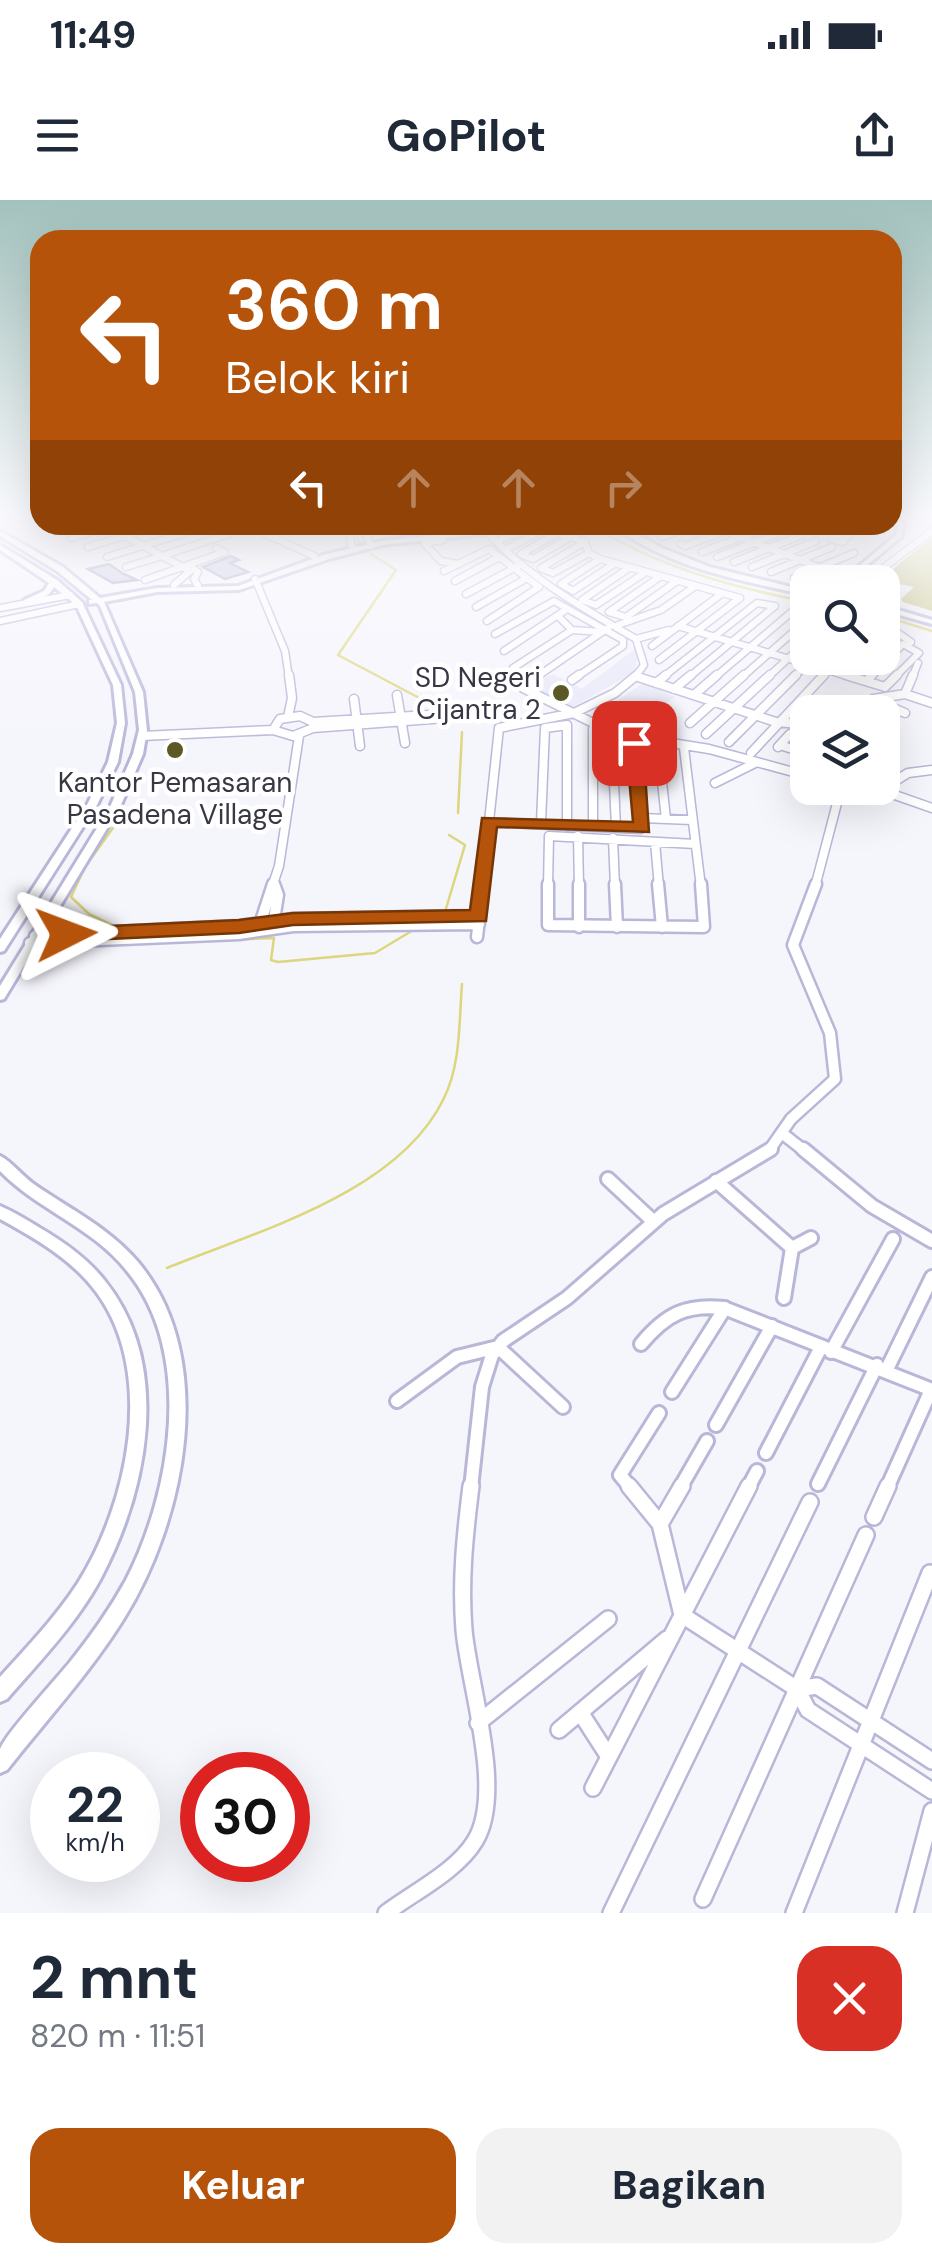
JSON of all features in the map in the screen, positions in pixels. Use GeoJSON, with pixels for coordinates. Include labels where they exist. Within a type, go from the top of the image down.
{"type":"FeatureCollection","features":[{"type":"Feature","properties":{"kind":"main road"},"geometry":{"type":"LineString","coordinates":[[27,602],[48,592]]}},
{"type":"Feature","properties":{"kind":"main road"},"geometry":{"type":"LineString","coordinates":[[0,948],[92,806],[119,741],[118,690],[80,604],[66,592]]}},
{"type":"Feature","properties":{"kind":"main road"},"geometry":{"type":"LineString","coordinates":[[70,595],[105,592]]}},
{"type":"Feature","properties":{"kind":"main road"},"geometry":{"type":"LineString","coordinates":[[80,604],[147,592]]}},
{"type":"Feature","properties":{"kind":"main road"},"geometry":{"type":"LineString","coordinates":[[0,996],[115,807],[142,736],[135,681],[98,601],[90,593]]}},
{"type":"Feature","properties":{"kind":"main road"},"geometry":{"type":"LineString","coordinates":[[900,617],[932,618]]}},
{"type":"Feature","properties":{"kind":"main road"},"geometry":{"type":"LineString","coordinates":[[118,690],[135,681]]}},
{"type":"Feature","properties":{"kind":"main road"},"geometry":{"type":"LineString","coordinates":[[118,690],[139,692]]}},
{"type":"Feature","properties":{"kind":"main road"},"geometry":{"type":"LineString","coordinates":[[92,806],[115,807]]}},
{"type":"Feature","properties":{"kind":"main road"},"geometry":{"type":"LineString","coordinates":[[0,1162],[27,1189],[106,1238],[138,1273],[166,1327],[178,1382],[177,1441],[166,1504],[133,1587],[88,1655],[0,1763]]}},
{"type":"Feature","properties":{"kind":"main road"},"geometry":{"type":"LineString","coordinates":[[0,1212],[76,1260],[105,1292],[129,1341],[138,1391],[136,1445],[125,1500],[94,1572],[54,1631],[0,1692]]}},
{"type":"Feature","properties":{"kind":"street"},"geometry":{"type":"LineString","coordinates":[[259,592],[284,651],[292,698],[288,717]]}},
{"type":"Feature","properties":{"kind":"street"},"geometry":{"type":"LineString","coordinates":[[466,594],[470,592]]}},
{"type":"Feature","properties":{"kind":"street"},"geometry":{"type":"LineString","coordinates":[[476,608],[503,592]]}},
{"type":"Feature","properties":{"kind":"street"},"geometry":{"type":"LineString","coordinates":[[487,621],[535,592]]}},
{"type":"Feature","properties":{"kind":"street"},"geometry":{"type":"LineString","coordinates":[[556,592],[624,640],[623,646],[572,680]]}},
{"type":"Feature","properties":{"kind":"street"},"geometry":{"type":"LineString","coordinates":[[591,614],[583,598],[592,592]]}},
{"type":"Feature","properties":{"kind":"street"},"geometry":{"type":"LineString","coordinates":[[591,614],[620,592]]}},
{"type":"Feature","properties":{"kind":"street"},"geometry":{"type":"LineString","coordinates":[[638,592],[610,612],[622,618],[662,610],[687,592]]}},
{"type":"Feature","properties":{"kind":"street"},"geometry":{"type":"LineString","coordinates":[[618,625],[665,592]]}},
{"type":"Feature","properties":{"kind":"street"},"geometry":{"type":"LineString","coordinates":[[659,660],[740,598],[710,592]]}},
{"type":"Feature","properties":{"kind":"street"},"geometry":{"type":"LineString","coordinates":[[0,608],[70,595]]}},
{"type":"Feature","properties":{"kind":"street"},"geometry":{"type":"LineString","coordinates":[[652,646],[720,595]]}},
{"type":"Feature","properties":{"kind":"street"},"geometry":{"type":"LineString","coordinates":[[478,937],[499,728],[570,714],[638,676],[644,665],[636,639],[618,625],[551,602],[496,634]]}},
{"type":"Feature","properties":{"kind":"street"},"geometry":{"type":"LineString","coordinates":[[656,682],[756,602],[774,606],[674,688]]}},
{"type":"Feature","properties":{"kind":"street"},"geometry":{"type":"LineString","coordinates":[[0,622],[80,604]]}},
{"type":"Feature","properties":{"kind":"street"},"geometry":{"type":"LineString","coordinates":[[0,608],[18,611],[10,620]]}},
{"type":"Feature","properties":{"kind":"street"},"geometry":{"type":"LineString","coordinates":[[504,651],[568,609]]}},
{"type":"Feature","properties":{"kind":"street"},"geometry":{"type":"LineString","coordinates":[[38,614],[70,613],[91,625]]}},
{"type":"Feature","properties":{"kind":"street"},"geometry":{"type":"LineString","coordinates":[[694,696],[790,613]]}},
{"type":"Feature","properties":{"kind":"street"},"geometry":{"type":"LineString","coordinates":[[558,616],[572,630],[606,630]]}},
{"type":"Feature","properties":{"kind":"street"},"geometry":{"type":"LineString","coordinates":[[636,639],[676,627],[790,658]]}},
{"type":"Feature","properties":{"kind":"street"},"geometry":{"type":"LineString","coordinates":[[514,668],[572,630]]}},
{"type":"Feature","properties":{"kind":"street"},"geometry":{"type":"LineString","coordinates":[[535,678],[606,630]]}},
{"type":"Feature","properties":{"kind":"street"},"geometry":{"type":"LineString","coordinates":[[690,723],[790,632]]}},
{"type":"Feature","properties":{"kind":"street"},"geometry":{"type":"LineString","coordinates":[[900,635],[926,651],[910,674],[905,694]]}},
{"type":"Feature","properties":{"kind":"street"},"geometry":{"type":"LineString","coordinates":[[846,675],[867,682],[889,685],[919,652],[903,644],[867,682]]}},
{"type":"Feature","properties":{"kind":"street"},"geometry":{"type":"LineString","coordinates":[[706,734],[790,655]]}},
{"type":"Feature","properties":{"kind":"street"},"geometry":{"type":"LineString","coordinates":[[729,742],[794,675]]}},
{"type":"Feature","properties":{"kind":"street"},"geometry":{"type":"LineString","coordinates":[[750,753],[822,675]]}},
{"type":"Feature","properties":{"kind":"street"},"geometry":{"type":"LineString","coordinates":[[638,676],[753,715],[790,723]]}},
{"type":"Feature","properties":{"kind":"street"},"geometry":{"type":"LineString","coordinates":[[523,688],[615,734],[709,748],[790,772]]}},
{"type":"Feature","properties":{"kind":"street"},"geometry":{"type":"LineString","coordinates":[[899,695],[932,703]]}},
{"type":"Feature","properties":{"kind":"street"},"geometry":{"type":"LineString","coordinates":[[397,696],[405,743]]}},
{"type":"Feature","properties":{"kind":"street"},"geometry":{"type":"LineString","coordinates":[[292,698],[299,704],[300,716]]}},
{"type":"Feature","properties":{"kind":"street"},"geometry":{"type":"LineString","coordinates":[[354,699],[360,746]]}},
{"type":"Feature","properties":{"kind":"street"},"geometry":{"type":"LineString","coordinates":[[900,710],[905,712]]}},
{"type":"Feature","properties":{"kind":"street"},"geometry":{"type":"LineString","coordinates":[[142,736],[273,727],[288,717],[300,716],[313,725]]}},
{"type":"Feature","properties":{"kind":"street"},"geometry":{"type":"LineString","coordinates":[[273,727],[289,737],[300,736],[313,725],[445,716]]}},
{"type":"Feature","properties":{"kind":"street"},"geometry":{"type":"LineString","coordinates":[[488,824],[541,828],[545,728],[566,725],[576,831],[579,927]]}},
{"type":"Feature","properties":{"kind":"street"},"geometry":{"type":"LineString","coordinates":[[593,827],[590,731],[612,736],[617,927]]}},
{"type":"Feature","properties":{"kind":"street"},"geometry":{"type":"LineString","coordinates":[[790,734],[779,746],[790,749]]}},
{"type":"Feature","properties":{"kind":"street"},"geometry":{"type":"LineString","coordinates":[[273,925],[278,895],[274,883],[300,736]]}},
{"type":"Feature","properties":{"kind":"street"},"geometry":{"type":"LineString","coordinates":[[289,737],[288,752],[294,760]]}},
{"type":"Feature","properties":{"kind":"street"},"geometry":{"type":"LineString","coordinates":[[544,824],[576,831],[615,833],[641,829],[634,743],[658,744],[666,819]]}},
{"type":"Feature","properties":{"kind":"street"},"geometry":{"type":"LineString","coordinates":[[684,748],[695,844],[704,927],[550,926],[548,839],[593,827],[655,842],[695,844]]}},
{"type":"Feature","properties":{"kind":"street"},"geometry":{"type":"LineString","coordinates":[[686,768],[700,750]]}},
{"type":"Feature","properties":{"kind":"street"},"geometry":{"type":"LineString","coordinates":[[715,783],[755,763]]}},
{"type":"Feature","properties":{"kind":"street"},"geometry":{"type":"LineString","coordinates":[[900,777],[932,770]]}},
{"type":"Feature","properties":{"kind":"street"},"geometry":{"type":"LineString","coordinates":[[900,797],[932,808]]}},
{"type":"Feature","properties":{"kind":"street"},"geometry":{"type":"LineString","coordinates":[[397,1400],[457,1357],[498,1347],[567,1298],[654,1222],[716,1180],[770,1151],[791,1120],[836,1076],[830,1033],[793,945],[818,879],[837,805]]}},
{"type":"Feature","properties":{"kind":"street"},"geometry":{"type":"LineString","coordinates":[[642,818],[692,820]]}},
{"type":"Feature","properties":{"kind":"street"},"geometry":{"type":"LineString","coordinates":[[655,842],[662,927]]}},
{"type":"Feature","properties":{"kind":"street"},"geometry":{"type":"LineString","coordinates":[[259,927],[264,895],[274,883]]}},
{"type":"Feature","properties":{"kind":"street"},"geometry":{"type":"LineString","coordinates":[[33,940],[273,925],[479,920]]}},
{"type":"Feature","properties":{"kind":"street"},"geometry":{"type":"LineString","coordinates":[[783,1134],[856,1196],[906,1230],[932,1241]]}},
{"type":"Feature","properties":{"kind":"street"},"geometry":{"type":"LineString","coordinates":[[608,1179],[654,1222]]}},
{"type":"Feature","properties":{"kind":"street"},"geometry":{"type":"LineString","coordinates":[[716,1180],[792,1248]]}},
{"type":"Feature","properties":{"kind":"street"},"geometry":{"type":"LineString","coordinates":[[792,1248],[811,1238]]}},
{"type":"Feature","properties":{"kind":"street"},"geometry":{"type":"LineString","coordinates":[[766,1454],[893,1239]]}},
{"type":"Feature","properties":{"kind":"street"},"geometry":{"type":"LineString","coordinates":[[784,1298],[792,1248]]}},
{"type":"Feature","properties":{"kind":"street"},"geometry":{"type":"LineString","coordinates":[[818,1484],[932,1277]]}},
{"type":"Feature","properties":{"kind":"street"},"geometry":{"type":"LineString","coordinates":[[641,1344],[654,1324],[680,1310],[691,1306],[725,1308],[825,1351],[882,1367],[932,1390],[874,1517]]}},
{"type":"Feature","properties":{"kind":"street"},"geometry":{"type":"LineString","coordinates":[[672,1392],[725,1308]]}},
{"type":"Feature","properties":{"kind":"street"},"geometry":{"type":"LineString","coordinates":[[716,1425],[772,1326]]}},
{"type":"Feature","properties":{"kind":"street"},"geometry":{"type":"LineString","coordinates":[[498,1347],[563,1407]]}},
{"type":"Feature","properties":{"kind":"street"},"geometry":{"type":"LineString","coordinates":[[386,1913],[459,1859],[476,1840],[485,1810],[485,1767],[464,1631],[462,1562],[482,1387],[498,1347]]}},
{"type":"Feature","properties":{"kind":"street"},"geometry":{"type":"LineString","coordinates":[[659,1412],[620,1475],[660,1524],[682,1615],[797,1689],[808,1710],[932,1791]]}},
{"type":"Feature","properties":{"kind":"street"},"geometry":{"type":"LineString","coordinates":[[660,1524],[707,1441]]}},
{"type":"Feature","properties":{"kind":"street"},"geometry":{"type":"LineString","coordinates":[[593,1788],[757,1470]]}},
{"type":"Feature","properties":{"kind":"street"},"geometry":{"type":"LineString","coordinates":[[611,1913],[810,1502]]}},
{"type":"Feature","properties":{"kind":"street"},"geometry":{"type":"LineString","coordinates":[[704,1899],[866,1535]]}},
{"type":"Feature","properties":{"kind":"street"},"geometry":{"type":"LineString","coordinates":[[794,1913],[930,1573]]}},
{"type":"Feature","properties":{"kind":"street"},"geometry":{"type":"LineString","coordinates":[[478,1723],[608,1618]]}},
{"type":"Feature","properties":{"kind":"street"},"geometry":{"type":"LineString","coordinates":[[560,1730],[672,1635]]}},
{"type":"Feature","properties":{"kind":"street"},"geometry":{"type":"LineString","coordinates":[[797,1689],[817,1686],[932,1762]]}},
{"type":"Feature","properties":{"kind":"street"},"geometry":{"type":"LineString","coordinates":[[580,1712],[609,1757]]}},
{"type":"Feature","properties":{"kind":"street"},"geometry":{"type":"LineString","coordinates":[[904,1913],[932,1811]]}},
{"type":"Feature","properties":{"kind":"shaded area"},"geometry":{"type":"Polygon","coordinates":[[[909,592],[932,592],[932,611],[901,599],[909,592]]]}},
{"type":"Feature","properties":{"kind":"shaded area"},"geometry":{"type":"Polygon","coordinates":[[[635,649],[639,656],[633,673],[567,710],[524,687],[553,674],[582,689],[635,649]]]}},
{"type":"Feature","properties":{"kind":"shaded area"},"geometry":{"type":"Polygon","coordinates":[[[644,683],[675,697],[654,712],[666,719],[660,728],[647,724],[631,736],[587,720],[644,683]]]}},
{"type":"Feature","properties":{"kind":"waterway"},"geometry":{"type":"LineString","coordinates":[[381,592],[338,655],[459,719]]}},
{"type":"Feature","properties":{"kind":"waterway"},"geometry":{"type":"LineString","coordinates":[[760,592],[790,598]]}},
{"type":"Feature","properties":{"kind":"waterway"},"geometry":{"type":"LineString","coordinates":[[900,621],[932,631]]}},
{"type":"Feature","properties":{"kind":"waterway"},"geometry":{"type":"LineString","coordinates":[[458,813],[462,732]]}},
{"type":"Feature","properties":{"kind":"waterway"},"geometry":{"type":"LineString","coordinates":[[115,825],[85,867],[71,897],[89,914],[116,927]]}},
{"type":"Feature","properties":{"kind":"waterway"},"geometry":{"type":"LineString","coordinates":[[445,912],[465,845],[449,835]]}},
{"type":"Feature","properties":{"kind":"waterway"},"geometry":{"type":"LineString","coordinates":[[176,942],[274,938],[271,960],[278,962],[375,953],[415,929]]}},
{"type":"Feature","properties":{"kind":"waterway"},"geometry":{"type":"LineString","coordinates":[[423,930],[439,929]]}},
{"type":"Feature","properties":{"kind":"waterway"},"geometry":{"type":"LineString","coordinates":[[167,1268],[322,1205],[394,1159],[423,1131],[450,1085],[462,984]]}},
{"type":"Feature","properties":{"kind":"place","name":"SD Negeri Cijantra 2"},"geometry":{"type":"Point","coordinates":[561,693]}},
{"type":"Feature","properties":{"kind":"place","name":"Kantor Pemasaran Pasadena Village"},"geometry":{"type":"Point","coordinates":[175,750]}},
{"type":"Feature","properties":{"kind":"route"},"geometry":{"type":"LineString","coordinates":[[66,934],[239,926],[293,919],[479,916],[488,822],[642,828],[634,743]]}}]}
